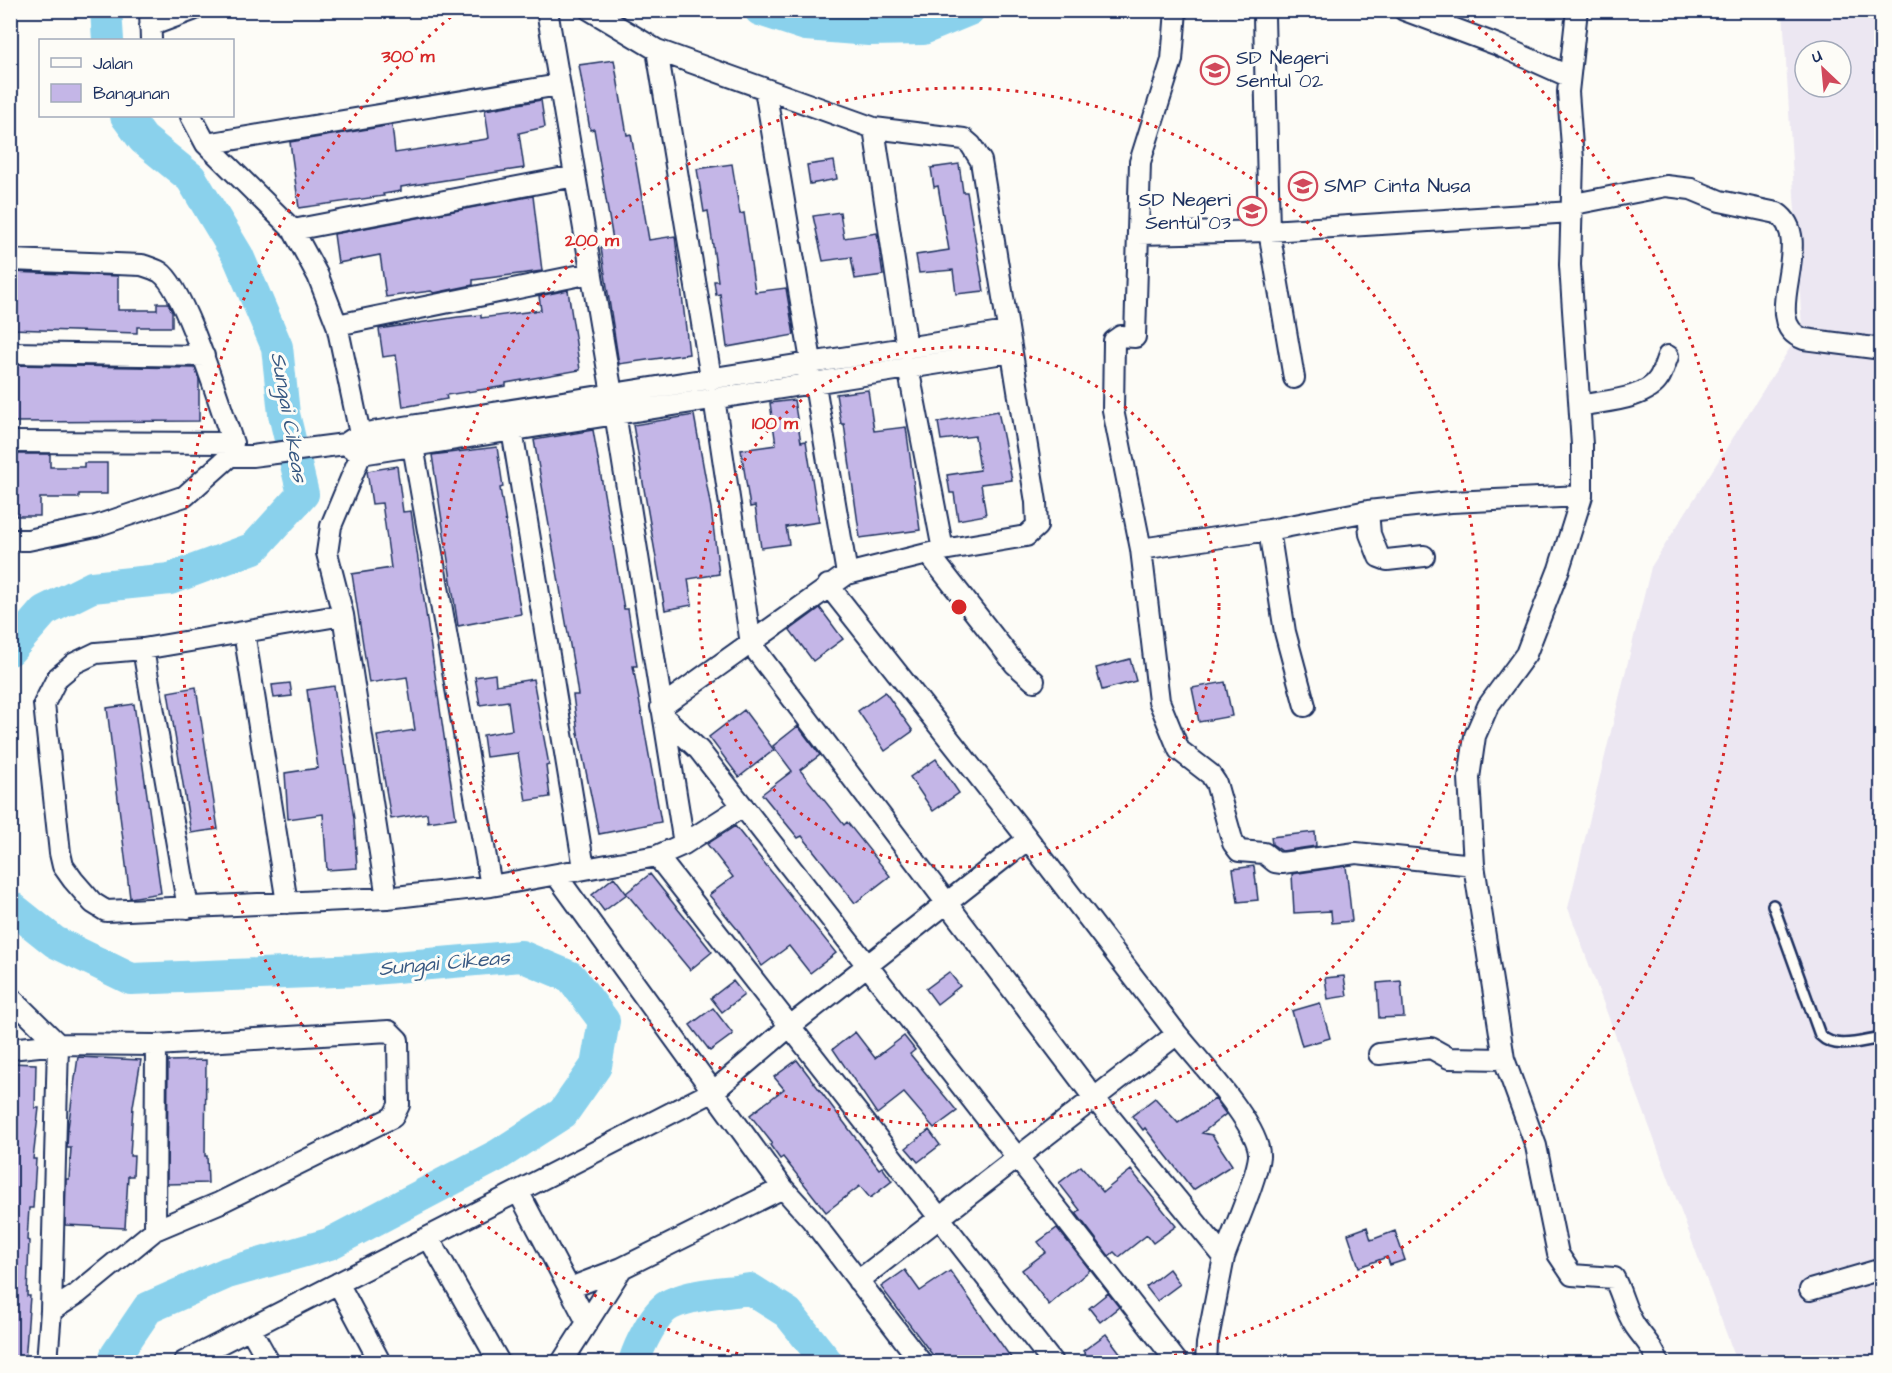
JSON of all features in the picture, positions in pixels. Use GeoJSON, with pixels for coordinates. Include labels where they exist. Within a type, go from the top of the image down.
{"type":"FeatureCollection","features":[{"type":"Feature","properties":{"kind":"street"},"geometry":{"type":"LineString","coordinates":[[150,26],[193,10]]}},
{"type":"Feature","properties":{"kind":"street"},"geometry":{"type":"LineString","coordinates":[[548,10],[684,844]]}},
{"type":"Feature","properties":{"kind":"street"},"geometry":{"type":"LineString","coordinates":[[590,10],[657,50],[874,128],[950,136],[964,139],[971,145],[984,173],[1010,352],[1036,502],[1036,526],[1026,536],[936,552],[847,574],[828,585],[662,712]]}},
{"type":"Feature","properties":{"kind":"street"},"geometry":{"type":"LineString","coordinates":[[1176,10],[1172,60],[1140,162],[1135,337],[1120,336],[1114,341],[1113,410],[1141,549],[1159,701],[1179,750],[1210,774],[1216,783],[1233,843],[1239,851],[1264,853],[1275,862],[1282,863],[1356,853],[1474,865]]}},
{"type":"Feature","properties":{"kind":"street"},"geometry":{"type":"LineString","coordinates":[[1404,10],[1498,45],[1568,76]]}},
{"type":"Feature","properties":{"kind":"street"},"geometry":{"type":"LineString","coordinates":[[1577,10],[1568,76],[1573,208],[1570,265],[1580,406],[1582,496],[1559,569],[1526,654],[1488,706],[1474,736],[1469,778],[1474,865],[1504,1059],[1536,1146],[1561,1262],[1572,1275],[1614,1278],[1623,1303],[1636,1327],[1650,1343],[1658,1362]]}},
{"type":"Feature","properties":{"kind":"street"},"geometry":{"type":"LineString","coordinates":[[1264,16],[1269,231],[1294,378]]}},
{"type":"Feature","properties":{"kind":"street"},"geometry":{"type":"LineString","coordinates":[[657,50],[711,378]]}},
{"type":"Feature","properties":{"kind":"street"},"geometry":{"type":"LineString","coordinates":[[206,144],[559,85]]}},
{"type":"Feature","properties":{"kind":"street"},"geometry":{"type":"LineString","coordinates":[[765,89],[847,574]]}},
{"type":"Feature","properties":{"kind":"street"},"geometry":{"type":"LineString","coordinates":[[192,117],[206,144],[293,231],[318,276],[337,325],[355,444],[327,538],[327,553],[343,615],[387,898]]}},
{"type":"Feature","properties":{"kind":"street"},"geometry":{"type":"LineString","coordinates":[[874,128],[936,552],[1015,664],[1034,681]]}},
{"type":"Feature","properties":{"kind":"street"},"geometry":{"type":"LineString","coordinates":[[293,231],[575,176]]}},
{"type":"Feature","properties":{"kind":"street"},"geometry":{"type":"LineString","coordinates":[[1139,234],[1269,231],[1573,208],[1673,187],[1777,213],[1784,218],[1792,238],[1784,315],[1790,331],[1795,336],[1804,339],[1881,349]]}},
{"type":"Feature","properties":{"kind":"street"},"geometry":{"type":"LineString","coordinates":[[10,260],[142,265],[161,272],[174,288],[204,356],[232,450]]}},
{"type":"Feature","properties":{"kind":"street"},"geometry":{"type":"LineString","coordinates":[[337,325],[591,273]]}},
{"type":"Feature","properties":{"kind":"street"},"geometry":{"type":"LineString","coordinates":[[355,444],[412,446],[814,383],[1007,332]]}},
{"type":"Feature","properties":{"kind":"street"},"geometry":{"type":"LineString","coordinates":[[10,442],[232,450],[252,456],[355,444],[612,394],[811,363],[1010,352]]}},
{"type":"Feature","properties":{"kind":"street"},"geometry":{"type":"LineString","coordinates":[[10,353],[204,356]]}},
{"type":"Feature","properties":{"kind":"street"},"geometry":{"type":"LineString","coordinates":[[1580,406],[1638,393],[1658,380],[1668,356]]}},
{"type":"Feature","properties":{"kind":"street"},"geometry":{"type":"LineString","coordinates":[[714,398],[751,644],[948,901],[1095,1099],[1224,1257]]}},
{"type":"Feature","properties":{"kind":"street"},"geometry":{"type":"LineString","coordinates":[[512,430],[584,868]]}},
{"type":"Feature","properties":{"kind":"street"},"geometry":{"type":"LineString","coordinates":[[412,446],[491,886]]}},
{"type":"Feature","properties":{"kind":"street"},"geometry":{"type":"LineString","coordinates":[[10,540],[28,540],[96,526],[185,496],[232,450]]}},
{"type":"Feature","properties":{"kind":"street"},"geometry":{"type":"LineString","coordinates":[[1141,549],[1269,530],[1368,512],[1451,502],[1582,496]]}},
{"type":"Feature","properties":{"kind":"street"},"geometry":{"type":"LineString","coordinates":[[1368,512],[1372,544],[1379,557],[1388,560],[1424,556]]}},
{"type":"Feature","properties":{"kind":"street"},"geometry":{"type":"LineString","coordinates":[[1269,530],[1285,632],[1305,706]]}},
{"type":"Feature","properties":{"kind":"street"},"geometry":{"type":"LineString","coordinates":[[828,585],[1241,1113],[1258,1145],[1257,1166],[1224,1257],[1207,1344],[1206,1362]]}},
{"type":"Feature","properties":{"kind":"street"},"geometry":{"type":"LineString","coordinates":[[343,615],[143,649],[96,653],[75,663],[57,678],[44,704],[60,853],[63,866],[93,903],[106,911],[188,908],[387,898],[491,886],[657,856],[684,844],[743,806]]}},
{"type":"Feature","properties":{"kind":"street"},"geometry":{"type":"LineString","coordinates":[[244,632],[287,903]]}},
{"type":"Feature","properties":{"kind":"street"},"geometry":{"type":"LineString","coordinates":[[143,649],[188,908]]}},
{"type":"Feature","properties":{"kind":"street"},"geometry":{"type":"LineString","coordinates":[[662,712],[699,750],[1177,1362]]}},
{"type":"Feature","properties":{"kind":"street"},"geometry":{"type":"LineString","coordinates":[[184,1362],[519,1193],[714,1091],[789,1027],[1028,839]]}},
{"type":"Feature","properties":{"kind":"street"},"geometry":{"type":"LineString","coordinates":[[657,856],[1052,1362]]}},
{"type":"Feature","properties":{"kind":"street"},"geometry":{"type":"LineString","coordinates":[[556,875],[783,1188],[811,1219],[921,1362]]}},
{"type":"Feature","properties":{"kind":"street"},"geometry":{"type":"LineString","coordinates":[[10,997],[58,1044],[51,1311],[47,1362]]}},
{"type":"Feature","properties":{"kind":"street"},"geometry":{"type":"LineString","coordinates":[[10,1049],[58,1044],[156,1045],[389,1031],[398,1040],[399,1105],[393,1117],[219,1203],[155,1230],[77,1294],[51,1311]]}},
{"type":"Feature","properties":{"kind":"street"},"geometry":{"type":"LineString","coordinates":[[858,1281],[940,1220],[1177,1034]]}},
{"type":"Feature","properties":{"kind":"street"},"geometry":{"type":"LineString","coordinates":[[155,1230],[156,1045]]}},
{"type":"Feature","properties":{"kind":"street"},"geometry":{"type":"LineString","coordinates":[[1379,1054],[1431,1048],[1449,1058],[1504,1059]]}},
{"type":"Feature","properties":{"kind":"street"},"geometry":{"type":"LineString","coordinates":[[570,1288],[622,1268],[783,1188]]}},
{"type":"Feature","properties":{"kind":"street"},"geometry":{"type":"LineString","coordinates":[[519,1193],[587,1322]]}},
{"type":"Feature","properties":{"kind":"street"},"geometry":{"type":"LineString","coordinates":[[429,1238],[499,1362]]}},
{"type":"Feature","properties":{"kind":"street"},"geometry":{"type":"LineString","coordinates":[[562,1362],[622,1268]]}},
{"type":"Feature","properties":{"kind":"street"},"geometry":{"type":"LineString","coordinates":[[1810,1290],[1881,1269]]}},
{"type":"Feature","properties":{"kind":"street"},"geometry":{"type":"LineString","coordinates":[[338,1283],[381,1362]]}},
{"type":"Feature","properties":{"kind":"street"},"geometry":{"type":"LineString","coordinates":[[250,1328],[269,1362]]}},
{"type":"Feature","properties":{"kind":"lane"},"geometry":{"type":"LineString","coordinates":[[1773,905],[1820,1035],[1827,1042],[1838,1045],[1881,1038]]}},
{"type":"Feature","properties":{"kind":"shaded area"},"geometry":{"type":"Polygon","coordinates":[[[1783,11],[1881,11],[1881,1362],[1737,1362],[1568,908],[1651,567],[1802,329],[1783,11]]]}},
{"type":"Feature","properties":{"kind":"building"},"geometry":{"type":"Polygon","coordinates":[[[614,60],[627,135],[631,134],[649,240],[675,236],[689,354],[619,364],[601,248],[614,246],[594,129],[590,130],[579,65],[614,60]]]}},
{"type":"Feature","properties":{"kind":"building"},"geometry":{"type":"Polygon","coordinates":[[[541,100],[545,127],[519,133],[524,168],[401,187],[401,191],[383,194],[384,196],[299,208],[290,142],[392,125],[395,153],[487,139],[489,138],[485,110],[541,100]]]}},
{"type":"Feature","properties":{"kind":"building"},"geometry":{"type":"Polygon","coordinates":[[[834,161],[837,179],[810,184],[807,165],[834,161]]]}},
{"type":"Feature","properties":{"kind":"building"},"geometry":{"type":"Polygon","coordinates":[[[732,164],[740,214],[744,213],[755,292],[786,288],[794,335],[727,347],[720,294],[716,295],[714,281],[718,281],[708,211],[704,212],[697,169],[732,164]]]}},
{"type":"Feature","properties":{"kind":"building"},"geometry":{"type":"Polygon","coordinates":[[[959,164],[963,192],[967,192],[984,291],[956,294],[953,270],[919,273],[916,255],[949,250],[938,186],[934,187],[931,168],[959,164]]]}},
{"type":"Feature","properties":{"kind":"building"},"geometry":{"type":"Polygon","coordinates":[[[533,196],[542,271],[473,280],[473,285],[434,293],[431,291],[386,297],[380,255],[338,263],[334,234],[533,196]]]}},
{"type":"Feature","properties":{"kind":"building"},"geometry":{"type":"Polygon","coordinates":[[[840,212],[844,238],[877,233],[883,275],[855,279],[851,257],[823,261],[813,216],[840,212]]]}},
{"type":"Feature","properties":{"kind":"building"},"geometry":{"type":"Polygon","coordinates":[[[10,272],[118,276],[118,310],[157,310],[157,303],[168,303],[172,312],[172,327],[137,327],[137,333],[10,329],[10,272]]]}},
{"type":"Feature","properties":{"kind":"building"},"geometry":{"type":"Polygon","coordinates":[[[568,290],[580,370],[506,383],[506,386],[446,395],[447,399],[403,407],[396,355],[383,357],[379,329],[458,317],[481,315],[481,318],[541,310],[539,296],[568,290]]]}},
{"type":"Feature","properties":{"kind":"building"},"geometry":{"type":"Polygon","coordinates":[[[10,365],[195,368],[199,379],[199,421],[10,422],[10,365]]]}},
{"type":"Feature","properties":{"kind":"building"},"geometry":{"type":"Polygon","coordinates":[[[868,390],[874,431],[906,427],[920,530],[860,538],[844,424],[841,424],[836,394],[868,390]]]}},
{"type":"Feature","properties":{"kind":"building"},"geometry":{"type":"Polygon","coordinates":[[[794,400],[801,442],[806,441],[819,522],[786,527],[789,544],[761,548],[755,506],[750,507],[741,450],[776,445],[770,403],[794,400]]]}},
{"type":"Feature","properties":{"kind":"building"},"geometry":{"type":"Polygon","coordinates":[[[998,411],[1012,480],[981,484],[986,515],[958,520],[954,493],[950,493],[947,475],[980,470],[975,436],[941,440],[938,422],[998,411]]]}},
{"type":"Feature","properties":{"kind":"building"},"geometry":{"type":"Polygon","coordinates":[[[694,415],[711,508],[719,574],[688,579],[692,605],[665,610],[633,425],[694,415]]]}},
{"type":"Feature","properties":{"kind":"building"},"geometry":{"type":"Polygon","coordinates":[[[593,430],[624,609],[628,609],[637,666],[633,666],[661,822],[599,834],[578,733],[573,695],[578,695],[534,440],[593,430]]]}},
{"type":"Feature","properties":{"kind":"building"},"geometry":{"type":"Polygon","coordinates":[[[497,447],[503,487],[500,488],[521,614],[458,626],[432,455],[497,447]]]}},
{"type":"Feature","properties":{"kind":"building"},"geometry":{"type":"Polygon","coordinates":[[[15,454],[50,454],[50,467],[84,467],[84,463],[107,463],[107,494],[79,494],[79,498],[40,498],[40,516],[16,516],[15,454]]]}},
{"type":"Feature","properties":{"kind":"building"},"geometry":{"type":"Polygon","coordinates":[[[397,466],[403,512],[411,511],[456,818],[428,822],[427,813],[391,819],[377,736],[415,730],[407,677],[369,683],[352,574],[391,568],[382,503],[372,504],[367,471],[397,466]]]}},
{"type":"Feature","properties":{"kind":"building"},"geometry":{"type":"Polygon","coordinates":[[[820,608],[843,639],[813,661],[790,630],[820,608]]]}},
{"type":"Feature","properties":{"kind":"building"},"geometry":{"type":"Polygon","coordinates":[[[1130,659],[1136,681],[1102,690],[1096,668],[1130,659]]]}},
{"type":"Feature","properties":{"kind":"building"},"geometry":{"type":"Polygon","coordinates":[[[495,674],[496,685],[533,679],[549,765],[546,766],[550,797],[526,801],[518,753],[486,757],[483,735],[512,730],[508,701],[480,705],[475,677],[495,674]]]}},
{"type":"Feature","properties":{"kind":"building"},"geometry":{"type":"Polygon","coordinates":[[[1225,682],[1232,716],[1199,722],[1192,688],[1225,682]]]}},
{"type":"Feature","properties":{"kind":"building"},"geometry":{"type":"Polygon","coordinates":[[[290,683],[292,696],[274,698],[272,685],[290,683]]]}},
{"type":"Feature","properties":{"kind":"building"},"geometry":{"type":"Polygon","coordinates":[[[334,686],[354,819],[357,868],[327,870],[323,814],[288,819],[285,773],[318,768],[307,690],[334,686]]]}},
{"type":"Feature","properties":{"kind":"building"},"geometry":{"type":"Polygon","coordinates":[[[196,687],[218,829],[191,833],[168,692],[196,687]]]}},
{"type":"Feature","properties":{"kind":"building"},"geometry":{"type":"Polygon","coordinates":[[[885,692],[913,731],[885,751],[858,711],[885,692]]]}},
{"type":"Feature","properties":{"kind":"building"},"geometry":{"type":"Polygon","coordinates":[[[134,704],[161,893],[130,898],[107,708],[134,704]]]}},
{"type":"Feature","properties":{"kind":"building"},"geometry":{"type":"Polygon","coordinates":[[[744,710],[774,750],[739,777],[709,737],[744,710]]]}},
{"type":"Feature","properties":{"kind":"building"},"geometry":{"type":"Polygon","coordinates":[[[798,726],[820,755],[800,770],[844,825],[847,822],[890,876],[855,903],[802,836],[798,838],[762,794],[792,771],[773,746],[798,726]]]}},
{"type":"Feature","properties":{"kind":"building"},"geometry":{"type":"Polygon","coordinates":[[[936,759],[959,793],[933,811],[910,777],[936,759]]]}},
{"type":"Feature","properties":{"kind":"building"},"geometry":{"type":"Polygon","coordinates":[[[735,826],[836,953],[810,973],[789,946],[762,966],[737,929],[709,895],[733,877],[707,844],[735,826]]]}},
{"type":"Feature","properties":{"kind":"building"},"geometry":{"type":"Polygon","coordinates":[[[1315,832],[1316,846],[1282,851],[1272,844],[1271,837],[1315,832]]]}},
{"type":"Feature","properties":{"kind":"building"},"geometry":{"type":"Polygon","coordinates":[[[1254,866],[1258,900],[1238,902],[1233,869],[1254,866]]]}},
{"type":"Feature","properties":{"kind":"building"},"geometry":{"type":"Polygon","coordinates":[[[1346,866],[1352,921],[1332,923],[1331,911],[1294,913],[1292,874],[1346,866]]]}},
{"type":"Feature","properties":{"kind":"building"},"geometry":{"type":"Polygon","coordinates":[[[650,874],[712,952],[690,970],[627,894],[604,911],[592,895],[614,877],[626,893],[650,874]]]}},
{"type":"Feature","properties":{"kind":"building"},"geometry":{"type":"Polygon","coordinates":[[[949,972],[960,986],[937,1004],[926,989],[949,972]]]}},
{"type":"Feature","properties":{"kind":"building"},"geometry":{"type":"Polygon","coordinates":[[[1344,976],[1347,996],[1328,999],[1325,978],[1344,976]]]}},
{"type":"Feature","properties":{"kind":"building"},"geometry":{"type":"Polygon","coordinates":[[[733,981],[744,995],[722,1012],[711,998],[733,981]]]}},
{"type":"Feature","properties":{"kind":"building"},"geometry":{"type":"Polygon","coordinates":[[[1401,981],[1404,1017],[1379,1018],[1377,983],[1401,981]]]}},
{"type":"Feature","properties":{"kind":"building"},"geometry":{"type":"Polygon","coordinates":[[[1320,1003],[1330,1038],[1302,1046],[1292,1011],[1320,1003]]]}},
{"type":"Feature","properties":{"kind":"building"},"geometry":{"type":"Polygon","coordinates":[[[713,1008],[733,1034],[710,1051],[690,1025],[713,1008]]]}},
{"type":"Feature","properties":{"kind":"building"},"geometry":{"type":"Polygon","coordinates":[[[855,1032],[875,1058],[904,1036],[915,1050],[910,1054],[957,1111],[934,1128],[904,1093],[877,1114],[833,1049],[855,1032]]]}},
{"type":"Feature","properties":{"kind":"building"},"geometry":{"type":"Polygon","coordinates":[[[78,1057],[141,1060],[133,1106],[130,1156],[134,1156],[133,1176],[128,1176],[125,1228],[65,1225],[66,1179],[69,1179],[71,1148],[67,1148],[68,1128],[78,1057]]]}},
{"type":"Feature","properties":{"kind":"building"},"geometry":{"type":"Polygon","coordinates":[[[206,1060],[205,1156],[207,1156],[208,1183],[167,1184],[168,1061],[206,1060]]]}},
{"type":"Feature","properties":{"kind":"building"},"geometry":{"type":"Polygon","coordinates":[[[797,1060],[879,1169],[882,1167],[892,1181],[870,1198],[860,1186],[826,1212],[783,1157],[780,1159],[770,1145],[772,1143],[750,1115],[784,1089],[774,1077],[797,1060]]]}},
{"type":"Feature","properties":{"kind":"building"},"geometry":{"type":"Polygon","coordinates":[[[10,1063],[36,1064],[35,1108],[39,1108],[33,1159],[36,1159],[33,1208],[29,1208],[27,1240],[29,1241],[27,1296],[30,1296],[25,1362],[10,1362],[10,1063]]]}},
{"type":"Feature","properties":{"kind":"building"},"geometry":{"type":"Polygon","coordinates":[[[1155,1098],[1178,1123],[1215,1099],[1226,1114],[1202,1133],[1212,1135],[1232,1165],[1193,1190],[1145,1128],[1143,1130],[1132,1116],[1155,1098]]]}},
{"type":"Feature","properties":{"kind":"building"},"geometry":{"type":"Polygon","coordinates":[[[929,1130],[940,1145],[918,1162],[906,1148],[929,1130]]]}},
{"type":"Feature","properties":{"kind":"building"},"geometry":{"type":"Polygon","coordinates":[[[1081,1166],[1103,1192],[1131,1170],[1176,1226],[1153,1243],[1147,1235],[1119,1257],[1114,1252],[1109,1256],[1076,1213],[1080,1210],[1059,1183],[1081,1166]]]}},
{"type":"Feature","properties":{"kind":"building"},"geometry":{"type":"Polygon","coordinates":[[[1367,1227],[1371,1240],[1395,1231],[1405,1260],[1390,1265],[1387,1257],[1359,1267],[1348,1234],[1367,1227]]]}},
{"type":"Feature","properties":{"kind":"building"},"geometry":{"type":"Polygon","coordinates":[[[1057,1228],[1090,1270],[1049,1305],[1022,1270],[1046,1252],[1038,1242],[1057,1228]]]}},
{"type":"Feature","properties":{"kind":"building"},"geometry":{"type":"Polygon","coordinates":[[[1169,1269],[1180,1284],[1157,1301],[1146,1287],[1169,1269]]]}},
{"type":"Feature","properties":{"kind":"building"},"geometry":{"type":"Polygon","coordinates":[[[905,1270],[920,1291],[950,1271],[1014,1362],[938,1362],[881,1287],[905,1270]]]}},
{"type":"Feature","properties":{"kind":"building"},"geometry":{"type":"Polygon","coordinates":[[[1108,1293],[1119,1307],[1100,1322],[1089,1308],[1108,1293]]]}},
{"type":"Feature","properties":{"kind":"building"},"geometry":{"type":"Polygon","coordinates":[[[1106,1334],[1127,1362],[1092,1362],[1083,1351],[1106,1334]]]}},
{"type":"Feature","properties":{"kind":"waterway","name":"Sungai Cikeas"},"geometry":{"type":"LineString","coordinates":[[106,10],[108,39]]}},
{"type":"Feature","properties":{"kind":"waterway","name":"Sungai Cikeas"},"geometry":{"type":"LineString","coordinates":[[760,10],[806,25],[869,30],[923,29],[969,10]]}},
{"type":"Feature","properties":{"kind":"waterway","name":"Sungai Cikeas"},"geometry":{"type":"LineString","coordinates":[[10,650],[44,611],[92,587],[170,579],[254,548],[303,494],[284,414],[277,347],[238,256],[191,178],[143,139],[127,117]]}},
{"type":"Feature","properties":{"kind":"waterway","name":"Sungai Cikeas"},"geometry":{"type":"LineString","coordinates":[[10,906],[55,942],[131,979],[361,970],[521,956],[571,977],[604,1021],[596,1066],[563,1113],[498,1155],[329,1244],[227,1273],[148,1308],[116,1355],[114,1362]]}},
{"type":"Feature","properties":{"kind":"waterway","name":"Sungai Cikeas"},"geometry":{"type":"LineString","coordinates":[[634,1362],[654,1321],[671,1304],[700,1295],[750,1289],[788,1313],[827,1362]]}},
{"type":"Feature","properties":{"kind":"place","name":"SD Negeri Sentul 02"},"geometry":{"type":"Point","coordinates":[1215,70]}},
{"type":"Feature","properties":{"kind":"place","name":"SMP Cinta Nusa"},"geometry":{"type":"Point","coordinates":[1303,186]}},
{"type":"Feature","properties":{"kind":"place","name":"SD Negeri Sentul 03"},"geometry":{"type":"Point","coordinates":[1252,211]}}]}
